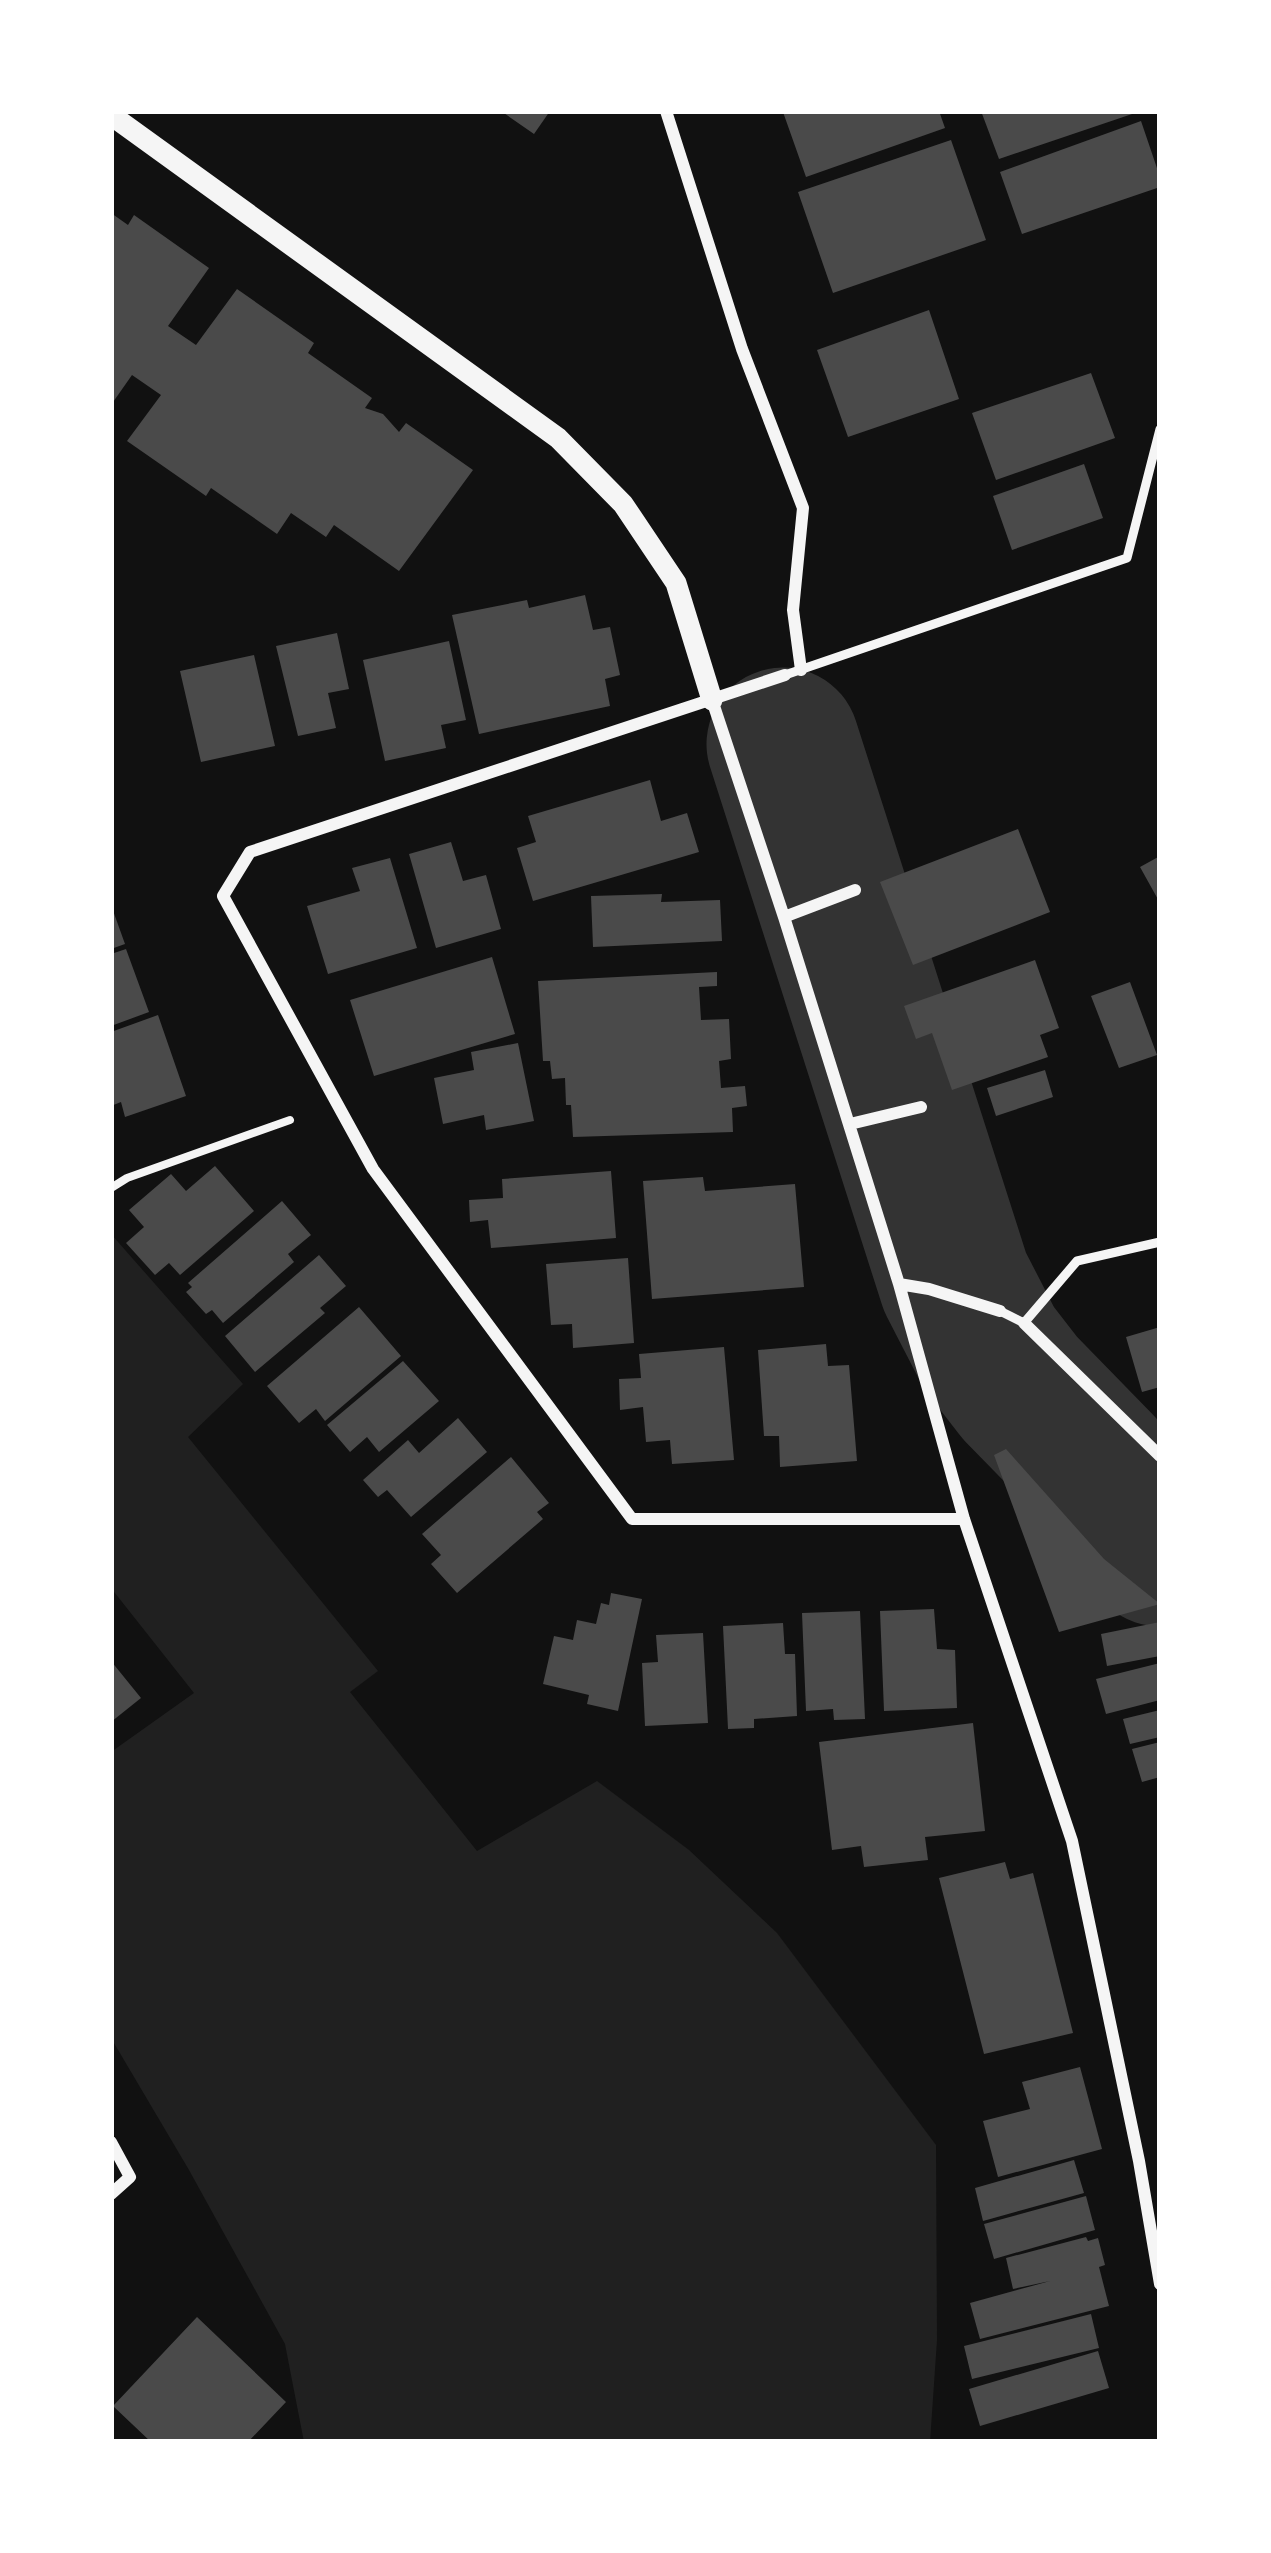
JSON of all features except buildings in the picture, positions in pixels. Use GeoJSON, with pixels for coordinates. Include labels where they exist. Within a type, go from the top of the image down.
{"type":"FeatureCollection","features":[{"type":"Feature","properties":{"kind":"street"},"geometry":{"type":"LineString","coordinates":[[666,111],[742,349],[803,508],[793,610],[801,670]]}},
{"type":"Feature","properties":{"kind":"street"},"geometry":{"type":"LineString","coordinates":[[111,115],[558,438],[623,504],[676,583],[850,1124],[964,1519],[1072,1841],[1160,2284]]}},
{"type":"Feature","properties":{"kind":"street"},"geometry":{"type":"LineString","coordinates":[[785,674],[250,852],[223,896],[373,1169],[632,1519],[964,1519]]}},
{"type":"Feature","properties":{"kind":"street"},"geometry":{"type":"LineString","coordinates":[[784,917],[855,890]]}},
{"type":"Feature","properties":{"kind":"street"},"geometry":{"type":"LineString","coordinates":[[850,1124],[921,1107]]}},
{"type":"Feature","properties":{"kind":"street"},"geometry":{"type":"LineString","coordinates":[[899,1284],[1000,1311]]}},
{"type":"Feature","properties":{"kind":"street"},"geometry":{"type":"LineString","coordinates":[[1024,1323],[1160,1456]]}},
{"type":"Feature","properties":{"kind":"street"},"geometry":{"type":"LineString","coordinates":[[111,2142],[130,2176],[111,2194]]}},
{"type":"Feature","properties":{"kind":"lane"},"geometry":{"type":"LineString","coordinates":[[785,674],[1127,558],[1160,429]]}},
{"type":"Feature","properties":{"kind":"lane"},"geometry":{"type":"LineString","coordinates":[[1000,1311],[1024,1323],[1077,1261],[1160,1242]]}},
{"type":"Feature","properties":{"kind":"path"},"geometry":{"type":"LineString","coordinates":[[111,1188],[127,1178],[337,1104]]}},
{"type":"Feature","properties":{"kind":"shaded area"},"geometry":{"type":"Polygon","coordinates":[[[111,1234],[243,1384],[188,1437],[378,1671],[350,1692],[477,1851],[597,1781],[689,1850],[777,1933],[936,2145],[937,2340],[930,2442],[304,2442],[285,2344],[111,2038],[111,1752],[194,1693],[111,1588],[111,1234]]]}},
{"type":"Feature","properties":{"kind":"waterway"},"geometry":{"type":"LineString","coordinates":[[783,744],[955,1282],[989,1348],[1020,1388],[1098,1468],[1160,1550]]}}]}
